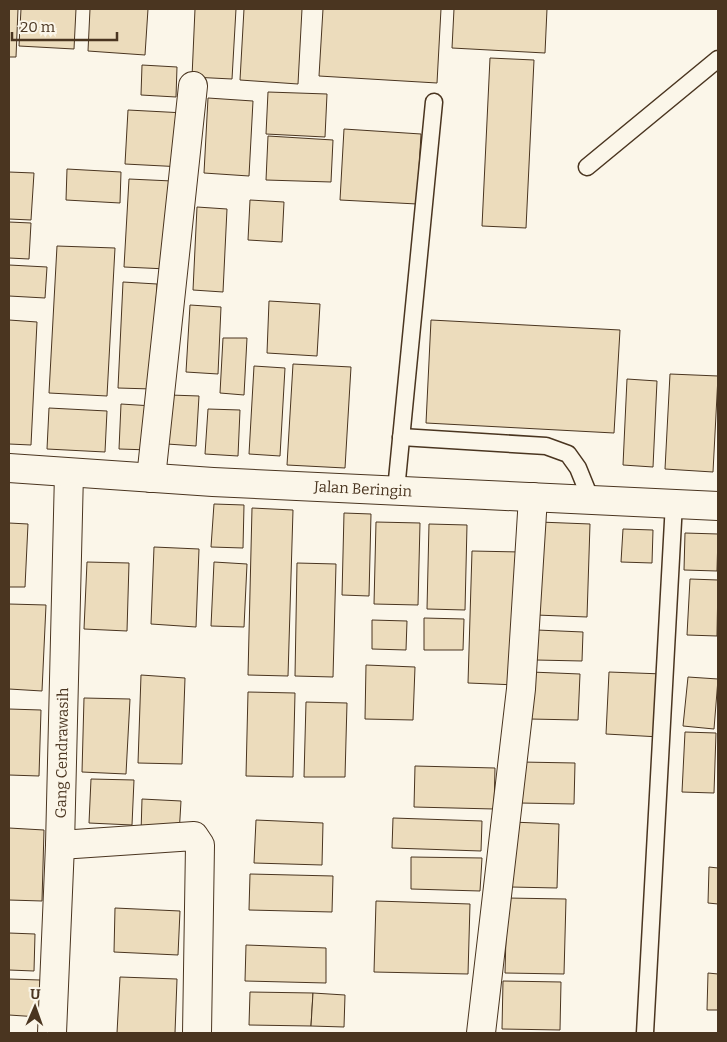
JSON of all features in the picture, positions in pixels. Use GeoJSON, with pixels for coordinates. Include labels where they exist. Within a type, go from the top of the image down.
{"type":"FeatureCollection","features":[{"type":"Feature","properties":{"kind":"street"},"geometry":{"type":"LineString","coordinates":[[151,478],[193,86]]}},
{"type":"Feature","properties":{"kind":"street","name":"Jalan Beringin"},"geometry":{"type":"LineString","coordinates":[[9,468],[151,478],[718,506]]}},
{"type":"Feature","properties":{"kind":"street","name":"Gang Cendrawasih"},"geometry":{"type":"LineString","coordinates":[[52,1033],[60,845],[69,472]]}},
{"type":"Feature","properties":{"kind":"street"},"geometry":{"type":"LineString","coordinates":[[481,1033],[520,689],[533,497]]}},
{"type":"Feature","properties":{"kind":"street"},"geometry":{"type":"LineString","coordinates":[[60,845],[194,836],[198,839],[200,845],[197,1033]]}},
{"type":"Feature","properties":{"kind":"lane"},"geometry":{"type":"LineString","coordinates":[[587,167],[718,59]]}},
{"type":"Feature","properties":{"kind":"lane"},"geometry":{"type":"LineString","coordinates":[[396,490],[434,102]]}},
{"type":"Feature","properties":{"kind":"lane"},"geometry":{"type":"LineString","coordinates":[[401,437],[546,446],[568,454],[578,468],[591,500]]}},
{"type":"Feature","properties":{"kind":"lane"},"geometry":{"type":"LineString","coordinates":[[645,1033],[674,504]]}},
{"type":"Feature","properties":{"kind":"building"},"geometry":{"type":"Polygon","coordinates":[[[9,9],[18,9],[16,57],[9,57],[9,9]]]}},
{"type":"Feature","properties":{"kind":"building"},"geometry":{"type":"Polygon","coordinates":[[[21,9],[76,9],[74,49],[19,46],[21,9]]]}},
{"type":"Feature","properties":{"kind":"building"},"geometry":{"type":"Polygon","coordinates":[[[90,9],[148,9],[145,55],[88,51],[90,9]]]}},
{"type":"Feature","properties":{"kind":"building"},"geometry":{"type":"Polygon","coordinates":[[[195,9],[236,9],[232,79],[192,77],[195,9]]]}},
{"type":"Feature","properties":{"kind":"building"},"geometry":{"type":"Polygon","coordinates":[[[244,9],[302,9],[298,84],[240,80],[244,9]]]}},
{"type":"Feature","properties":{"kind":"building"},"geometry":{"type":"Polygon","coordinates":[[[323,9],[441,9],[437,83],[319,76],[323,9]]]}},
{"type":"Feature","properties":{"kind":"building"},"geometry":{"type":"Polygon","coordinates":[[[454,9],[547,9],[545,53],[452,48],[454,9]]]}},
{"type":"Feature","properties":{"kind":"building"},"geometry":{"type":"Polygon","coordinates":[[[490,58],[534,60],[526,228],[482,226],[490,58]]]}},
{"type":"Feature","properties":{"kind":"building"},"geometry":{"type":"Polygon","coordinates":[[[142,65],[177,67],[176,97],[141,95],[142,65]]]}},
{"type":"Feature","properties":{"kind":"building"},"geometry":{"type":"Polygon","coordinates":[[[268,92],[327,94],[325,137],[266,134],[268,92]]]}},
{"type":"Feature","properties":{"kind":"building"},"geometry":{"type":"Polygon","coordinates":[[[208,98],[253,101],[249,176],[204,173],[208,98]]]}},
{"type":"Feature","properties":{"kind":"building"},"geometry":{"type":"Polygon","coordinates":[[[128,110],[185,113],[183,167],[125,164],[128,110]]]}},
{"type":"Feature","properties":{"kind":"building"},"geometry":{"type":"Polygon","coordinates":[[[344,129],[421,134],[417,204],[340,200],[344,129]]]}},
{"type":"Feature","properties":{"kind":"building"},"geometry":{"type":"Polygon","coordinates":[[[268,136],[333,140],[331,182],[266,180],[268,136]]]}},
{"type":"Feature","properties":{"kind":"building"},"geometry":{"type":"Polygon","coordinates":[[[67,169],[121,172],[120,203],[66,200],[67,169]]]}},
{"type":"Feature","properties":{"kind":"building"},"geometry":{"type":"Polygon","coordinates":[[[9,172],[34,173],[31,220],[9,219],[9,172]]]}},
{"type":"Feature","properties":{"kind":"building"},"geometry":{"type":"Polygon","coordinates":[[[129,179],[172,181],[167,269],[124,267],[129,179]]]}},
{"type":"Feature","properties":{"kind":"building"},"geometry":{"type":"Polygon","coordinates":[[[250,200],[284,202],[282,242],[248,240],[250,200]]]}},
{"type":"Feature","properties":{"kind":"building"},"geometry":{"type":"Polygon","coordinates":[[[197,207],[227,209],[223,292],[193,290],[197,207]]]}},
{"type":"Feature","properties":{"kind":"building"},"geometry":{"type":"Polygon","coordinates":[[[9,222],[31,223],[29,259],[9,258],[9,222]]]}},
{"type":"Feature","properties":{"kind":"building"},"geometry":{"type":"Polygon","coordinates":[[[57,246],[115,248],[107,396],[49,393],[57,246]]]}},
{"type":"Feature","properties":{"kind":"building"},"geometry":{"type":"Polygon","coordinates":[[[9,265],[47,267],[45,298],[9,296],[9,265]]]}},
{"type":"Feature","properties":{"kind":"building"},"geometry":{"type":"Polygon","coordinates":[[[123,282],[157,284],[152,389],[118,388],[123,282]]]}},
{"type":"Feature","properties":{"kind":"building"},"geometry":{"type":"Polygon","coordinates":[[[269,301],[320,304],[317,356],[267,353],[269,301]]]}},
{"type":"Feature","properties":{"kind":"building"},"geometry":{"type":"Polygon","coordinates":[[[190,305],[221,307],[218,374],[186,372],[190,305]]]}},
{"type":"Feature","properties":{"kind":"building"},"geometry":{"type":"Polygon","coordinates":[[[9,320],[37,322],[31,445],[9,444],[9,320]]]}},
{"type":"Feature","properties":{"kind":"building"},"geometry":{"type":"Polygon","coordinates":[[[431,320],[620,330],[614,433],[426,423],[431,320]]]}},
{"type":"Feature","properties":{"kind":"building"},"geometry":{"type":"Polygon","coordinates":[[[223,338],[247,338],[244,395],[220,393],[223,338]]]}},
{"type":"Feature","properties":{"kind":"building"},"geometry":{"type":"Polygon","coordinates":[[[293,364],[351,367],[345,468],[287,465],[293,364]]]}},
{"type":"Feature","properties":{"kind":"building"},"geometry":{"type":"Polygon","coordinates":[[[254,366],[285,368],[280,456],[249,454],[254,366]]]}},
{"type":"Feature","properties":{"kind":"building"},"geometry":{"type":"Polygon","coordinates":[[[670,374],[718,376],[713,472],[665,469],[670,374]]]}},
{"type":"Feature","properties":{"kind":"building"},"geometry":{"type":"Polygon","coordinates":[[[627,379],[657,381],[653,467],[623,465],[627,379]]]}},
{"type":"Feature","properties":{"kind":"building"},"geometry":{"type":"Polygon","coordinates":[[[170,395],[199,396],[196,446],[167,444],[170,395]]]}},
{"type":"Feature","properties":{"kind":"building"},"geometry":{"type":"Polygon","coordinates":[[[121,404],[153,406],[150,450],[119,449],[121,404]]]}},
{"type":"Feature","properties":{"kind":"building"},"geometry":{"type":"Polygon","coordinates":[[[49,408],[107,411],[105,452],[47,449],[49,408]]]}},
{"type":"Feature","properties":{"kind":"building"},"geometry":{"type":"Polygon","coordinates":[[[208,409],[240,410],[238,456],[205,454],[208,409]]]}},
{"type":"Feature","properties":{"kind":"building"},"geometry":{"type":"Polygon","coordinates":[[[214,504],[244,505],[243,548],[211,547],[214,504]]]}},
{"type":"Feature","properties":{"kind":"building"},"geometry":{"type":"Polygon","coordinates":[[[252,508],[293,510],[288,676],[248,675],[252,508]]]}},
{"type":"Feature","properties":{"kind":"building"},"geometry":{"type":"Polygon","coordinates":[[[344,513],[371,514],[369,596],[342,595],[344,513]]]}},
{"type":"Feature","properties":{"kind":"building"},"geometry":{"type":"Polygon","coordinates":[[[376,522],[420,523],[418,605],[374,604],[376,522]]]}},
{"type":"Feature","properties":{"kind":"building"},"geometry":{"type":"Polygon","coordinates":[[[539,522],[590,524],[587,617],[536,615],[539,522]]]}},
{"type":"Feature","properties":{"kind":"building"},"geometry":{"type":"Polygon","coordinates":[[[9,523],[28,524],[25,587],[9,587],[9,523]]]}},
{"type":"Feature","properties":{"kind":"building"},"geometry":{"type":"Polygon","coordinates":[[[429,524],[467,525],[465,610],[427,609],[429,524]]]}},
{"type":"Feature","properties":{"kind":"building"},"geometry":{"type":"Polygon","coordinates":[[[623,529],[653,530],[652,563],[621,562],[623,529]]]}},
{"type":"Feature","properties":{"kind":"building"},"geometry":{"type":"Polygon","coordinates":[[[685,533],[718,534],[717,571],[684,570],[685,533]]]}},
{"type":"Feature","properties":{"kind":"building"},"geometry":{"type":"Polygon","coordinates":[[[154,547],[199,549],[196,627],[151,624],[154,547]]]}},
{"type":"Feature","properties":{"kind":"building"},"geometry":{"type":"Polygon","coordinates":[[[472,551],[520,552],[517,685],[468,683],[472,551]]]}},
{"type":"Feature","properties":{"kind":"building"},"geometry":{"type":"Polygon","coordinates":[[[87,562],[129,563],[127,631],[84,629],[87,562]]]}},
{"type":"Feature","properties":{"kind":"building"},"geometry":{"type":"Polygon","coordinates":[[[214,562],[247,564],[244,627],[211,626],[214,562]]]}},
{"type":"Feature","properties":{"kind":"building"},"geometry":{"type":"Polygon","coordinates":[[[297,563],[336,564],[333,677],[295,676],[297,563]]]}},
{"type":"Feature","properties":{"kind":"building"},"geometry":{"type":"Polygon","coordinates":[[[690,579],[718,580],[717,636],[687,635],[690,579]]]}},
{"type":"Feature","properties":{"kind":"building"},"geometry":{"type":"Polygon","coordinates":[[[9,604],[46,605],[42,691],[9,689],[9,604]]]}},
{"type":"Feature","properties":{"kind":"building"},"geometry":{"type":"Polygon","coordinates":[[[424,618],[464,619],[463,650],[424,650],[424,618]]]}},
{"type":"Feature","properties":{"kind":"building"},"geometry":{"type":"Polygon","coordinates":[[[372,620],[407,621],[406,650],[372,649],[372,620]]]}},
{"type":"Feature","properties":{"kind":"building"},"geometry":{"type":"Polygon","coordinates":[[[537,630],[583,632],[582,661],[536,660],[537,630]]]}},
{"type":"Feature","properties":{"kind":"building"},"geometry":{"type":"Polygon","coordinates":[[[366,665],[415,667],[413,720],[365,719],[366,665]]]}},
{"type":"Feature","properties":{"kind":"building"},"geometry":{"type":"Polygon","coordinates":[[[531,672],[580,674],[578,720],[530,719],[531,672]]]}},
{"type":"Feature","properties":{"kind":"building"},"geometry":{"type":"Polygon","coordinates":[[[609,672],[663,674],[660,737],[606,734],[609,672]]]}},
{"type":"Feature","properties":{"kind":"building"},"geometry":{"type":"Polygon","coordinates":[[[141,675],[185,678],[182,764],[138,763],[141,675]]]}},
{"type":"Feature","properties":{"kind":"building"},"geometry":{"type":"Polygon","coordinates":[[[688,677],[718,679],[714,729],[683,726],[688,677]]]}},
{"type":"Feature","properties":{"kind":"building"},"geometry":{"type":"Polygon","coordinates":[[[248,692],[295,693],[293,777],[246,776],[248,692]]]}},
{"type":"Feature","properties":{"kind":"building"},"geometry":{"type":"Polygon","coordinates":[[[84,698],[130,699],[126,774],[82,772],[84,698]]]}},
{"type":"Feature","properties":{"kind":"building"},"geometry":{"type":"Polygon","coordinates":[[[306,702],[347,703],[345,777],[304,777],[306,702]]]}},
{"type":"Feature","properties":{"kind":"building"},"geometry":{"type":"Polygon","coordinates":[[[9,709],[41,710],[39,776],[9,775],[9,709]]]}},
{"type":"Feature","properties":{"kind":"building"},"geometry":{"type":"Polygon","coordinates":[[[685,732],[716,733],[714,793],[682,792],[685,732]]]}},
{"type":"Feature","properties":{"kind":"building"},"geometry":{"type":"Polygon","coordinates":[[[521,762],[575,763],[574,804],[520,803],[521,762]]]}},
{"type":"Feature","properties":{"kind":"building"},"geometry":{"type":"Polygon","coordinates":[[[415,766],[495,768],[494,809],[414,807],[415,766]]]}},
{"type":"Feature","properties":{"kind":"building"},"geometry":{"type":"Polygon","coordinates":[[[91,779],[134,780],[132,825],[89,823],[91,779]]]}},
{"type":"Feature","properties":{"kind":"building"},"geometry":{"type":"Polygon","coordinates":[[[142,799],[181,801],[179,835],[141,833],[142,799]]]}},
{"type":"Feature","properties":{"kind":"building"},"geometry":{"type":"Polygon","coordinates":[[[393,818],[482,821],[481,851],[392,848],[393,818]]]}},
{"type":"Feature","properties":{"kind":"building"},"geometry":{"type":"Polygon","coordinates":[[[256,820],[323,823],[322,865],[254,863],[256,820]]]}},
{"type":"Feature","properties":{"kind":"building"},"geometry":{"type":"Polygon","coordinates":[[[512,822],[559,824],[557,888],[511,887],[512,822]]]}},
{"type":"Feature","properties":{"kind":"building"},"geometry":{"type":"Polygon","coordinates":[[[9,828],[44,830],[42,901],[9,900],[9,828]]]}},
{"type":"Feature","properties":{"kind":"building"},"geometry":{"type":"Polygon","coordinates":[[[411,857],[482,858],[480,891],[411,889],[411,857]]]}},
{"type":"Feature","properties":{"kind":"building"},"geometry":{"type":"Polygon","coordinates":[[[709,867],[718,868],[718,904],[708,903],[709,867]]]}},
{"type":"Feature","properties":{"kind":"building"},"geometry":{"type":"Polygon","coordinates":[[[250,874],[333,876],[332,912],[249,910],[250,874]]]}},
{"type":"Feature","properties":{"kind":"building"},"geometry":{"type":"Polygon","coordinates":[[[507,898],[566,899],[564,974],[505,973],[507,898]]]}},
{"type":"Feature","properties":{"kind":"building"},"geometry":{"type":"Polygon","coordinates":[[[376,901],[470,904],[468,974],[374,972],[376,901]]]}},
{"type":"Feature","properties":{"kind":"building"},"geometry":{"type":"Polygon","coordinates":[[[115,908],[180,911],[178,955],[114,952],[115,908]]]}},
{"type":"Feature","properties":{"kind":"building"},"geometry":{"type":"Polygon","coordinates":[[[9,933],[35,934],[34,971],[9,970],[9,933]]]}},
{"type":"Feature","properties":{"kind":"building"},"geometry":{"type":"Polygon","coordinates":[[[246,945],[326,948],[326,983],[245,981],[246,945]]]}},
{"type":"Feature","properties":{"kind":"building"},"geometry":{"type":"Polygon","coordinates":[[[708,973],[718,974],[718,1010],[707,1010],[708,973]]]}},
{"type":"Feature","properties":{"kind":"building"},"geometry":{"type":"Polygon","coordinates":[[[120,977],[177,979],[175,1033],[117,1033],[120,977]]]}},
{"type":"Feature","properties":{"kind":"building"},"geometry":{"type":"Polygon","coordinates":[[[9,979],[40,980],[39,1017],[9,1015],[9,979]]]}},
{"type":"Feature","properties":{"kind":"building"},"geometry":{"type":"Polygon","coordinates":[[[503,981],[561,982],[560,1030],[502,1029],[503,981]]]}},
{"type":"Feature","properties":{"kind":"building"},"geometry":{"type":"Polygon","coordinates":[[[250,992],[313,993],[311,1026],[249,1025],[250,992]]]}},
{"type":"Feature","properties":{"kind":"building"},"geometry":{"type":"Polygon","coordinates":[[[313,993],[345,995],[344,1027],[311,1026],[313,993]]]}}]}
